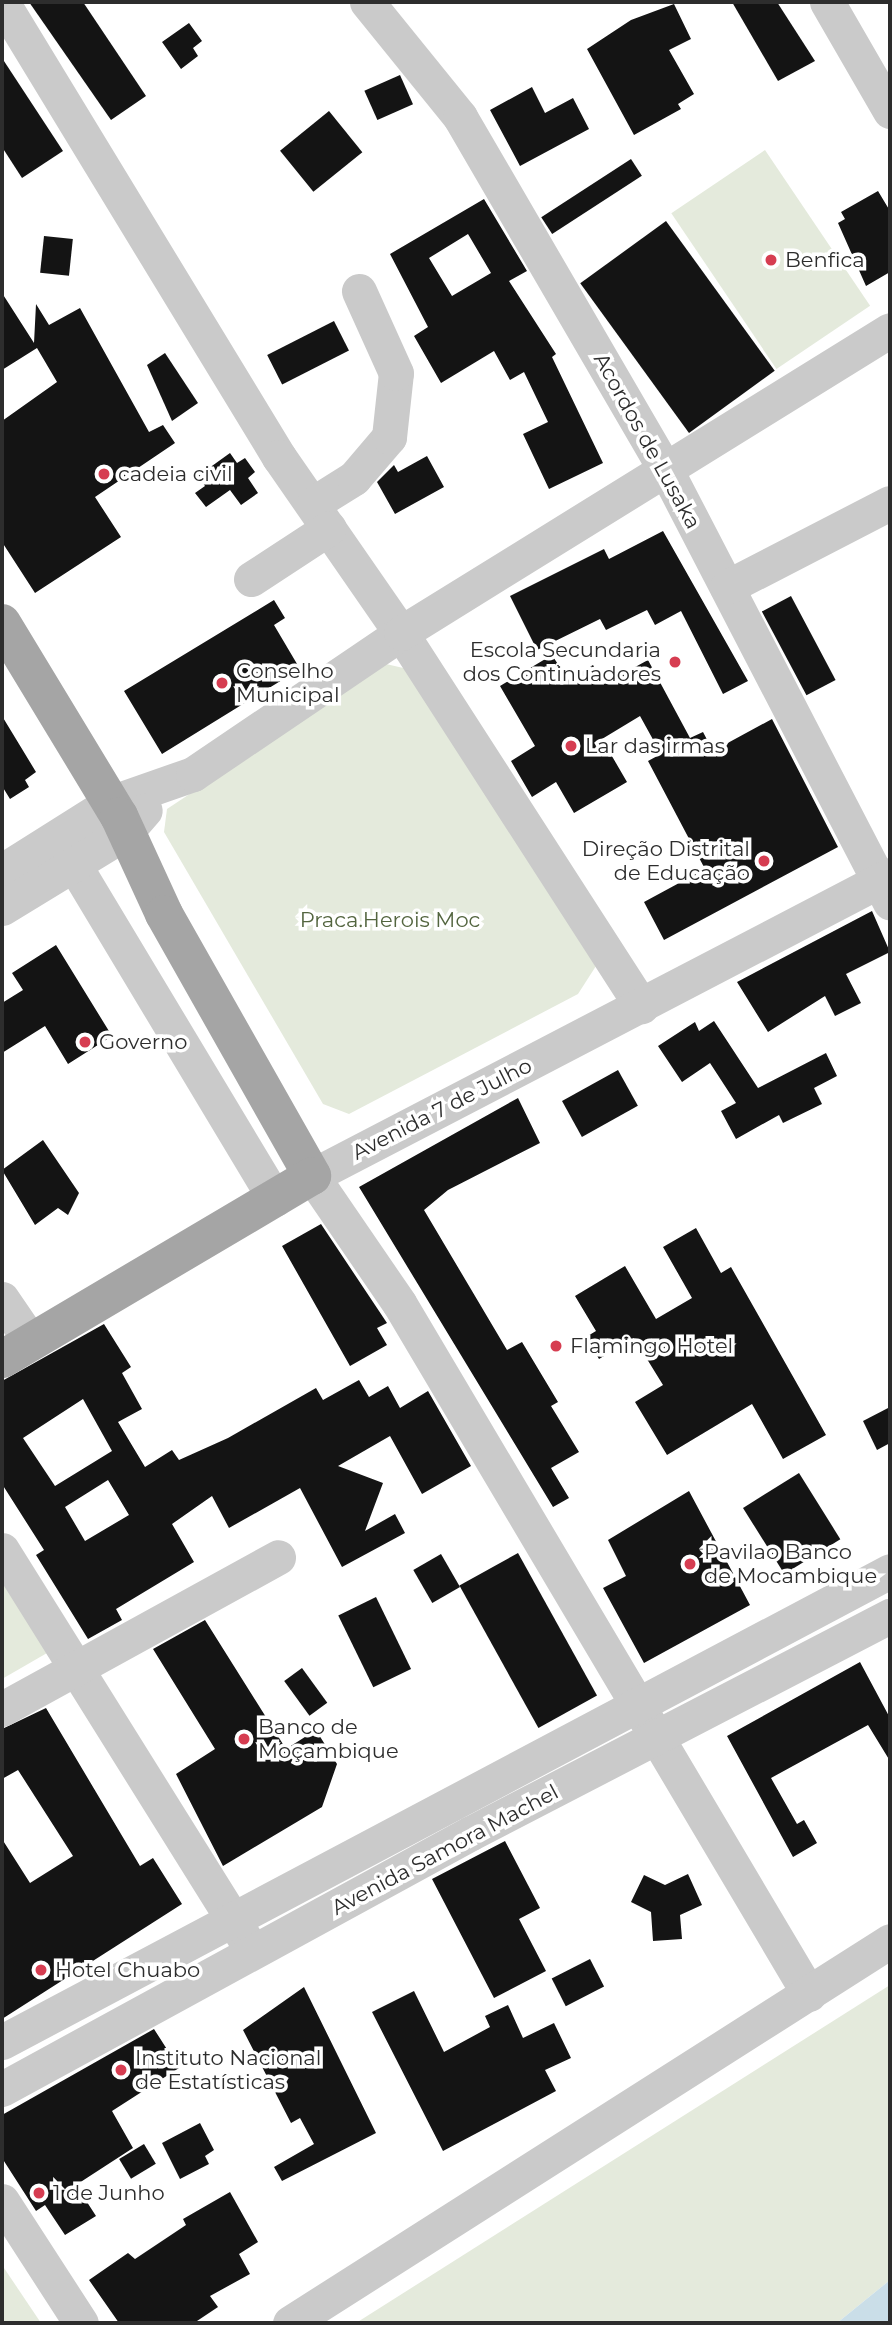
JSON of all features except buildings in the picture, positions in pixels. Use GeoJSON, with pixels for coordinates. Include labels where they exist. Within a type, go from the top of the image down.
{"type":"FeatureCollection","features":[{"type":"Feature","properties":{"kind":"main road"},"geometry":{"type":"LineString","coordinates":[[2,623],[118,818],[177,937],[312,1176]]}},
{"type":"Feature","properties":{"kind":"main road","name":"Avenida 7 de Julho"},"geometry":{"type":"LineString","coordinates":[[16,1350],[312,1176]]}},
{"type":"Feature","properties":{"kind":"street"},"geometry":{"type":"LineString","coordinates":[[2,2],[279,457],[322,515],[401,633],[641,1006]]}},
{"type":"Feature","properties":{"kind":"street","name":"Acordos de Lusaka"},"geometry":{"type":"LineString","coordinates":[[366,2],[460,117],[667,472],[886,886]]}},
{"type":"Feature","properties":{"kind":"street"},"geometry":{"type":"LineString","coordinates":[[827,2],[890,111]]}},
{"type":"Feature","properties":{"kind":"street"},"geometry":{"type":"LineString","coordinates":[[251,579],[322,515],[389,437],[396,373],[359,291]]}},
{"type":"Feature","properties":{"kind":"street"},"geometry":{"type":"LineString","coordinates":[[2,871],[118,818],[401,633],[667,472],[890,330]]}},
{"type":"Feature","properties":{"kind":"street"},"geometry":{"type":"LineString","coordinates":[[727,587],[890,503]]}},
{"type":"Feature","properties":{"kind":"street"},"geometry":{"type":"LineString","coordinates":[[2,908],[73,863],[118,818]]}},
{"type":"Feature","properties":{"kind":"street"},"geometry":{"type":"LineString","coordinates":[[73,863],[275,1199]]}},
{"type":"Feature","properties":{"kind":"street","name":"Avenida 7 de Julho"},"geometry":{"type":"LineString","coordinates":[[312,1176],[641,1006],[886,886]]}},
{"type":"Feature","properties":{"kind":"street"},"geometry":{"type":"LineString","coordinates":[[312,1176],[399,1303],[638,1705],[662,1739],[809,1994]]}},
{"type":"Feature","properties":{"kind":"street"},"geometry":{"type":"LineString","coordinates":[[2,1298],[16,1350]]}},
{"type":"Feature","properties":{"kind":"street"},"geometry":{"type":"LineString","coordinates":[[2,1550],[235,1920],[252,1953]]}},
{"type":"Feature","properties":{"kind":"street"},"geometry":{"type":"LineString","coordinates":[[2,1709],[78,1672],[278,1557]]}},
{"type":"Feature","properties":{"kind":"street","name":"Avenida Samora Machel"},"geometry":{"type":"LineString","coordinates":[[2,2042],[890,1572]]}},
{"type":"Feature","properties":{"kind":"street","name":"Avenida Samora Machel"},"geometry":{"type":"LineString","coordinates":[[2,2089],[471,1833],[662,1739],[890,1616]]}},
{"type":"Feature","properties":{"kind":"street"},"geometry":{"type":"LineString","coordinates":[[290,2323],[890,1941]]}},
{"type":"Feature","properties":{"kind":"street"},"geometry":{"type":"LineString","coordinates":[[2,2201],[81,2323]]}},
{"type":"Feature","properties":{"kind":"green space","name":"Benfica"},"geometry":{"type":"Polygon","coordinates":[[[765,150],[870,306],[776,369],[671,213],[765,150]]]}},
{"type":"Feature","properties":{"kind":"green space","name":"Praca.Herois Moc"},"geometry":{"type":"Polygon","coordinates":[[[386,664],[412,670],[596,966],[578,994],[349,1114],[323,1104],[164,832],[167,809],[386,664]]]}},
{"type":"Feature","properties":{"kind":"green space"},"geometry":{"type":"Polygon","coordinates":[[[2,1569],[54,1649],[2,1679],[2,1569]]]}},
{"type":"Feature","properties":{"kind":"green space"},"geometry":{"type":"Polygon","coordinates":[[[890,1985],[890,2280],[837,2323],[356,2323],[890,1985]]]}},
{"type":"Feature","properties":{"kind":"green space"},"geometry":{"type":"Polygon","coordinates":[[[2,2265],[41,2323],[2,2323],[2,2265]]]}},
{"type":"Feature","properties":{"kind":"water"},"geometry":{"type":"Polygon","coordinates":[[[890,2280],[890,2323],[837,2323],[890,2280]]]}},
{"type":"Feature","properties":{"kind":"place","name":"Benfica"},"geometry":{"type":"Point","coordinates":[771,260]}},
{"type":"Feature","properties":{"kind":"place","name":"cadeia civil"},"geometry":{"type":"Point","coordinates":[104,474]}},
{"type":"Feature","properties":{"kind":"place","name":"Escola Secundaria dos Continuadores"},"geometry":{"type":"Point","coordinates":[675,662]}},
{"type":"Feature","properties":{"kind":"place","name":"Conselho Municipal"},"geometry":{"type":"Point","coordinates":[222,683]}},
{"type":"Feature","properties":{"kind":"place","name":"Lar das irmas"},"geometry":{"type":"Point","coordinates":[571,746]}},
{"type":"Feature","properties":{"kind":"place","name":"Direção Distrital de Educação"},"geometry":{"type":"Point","coordinates":[764,861]}},
{"type":"Feature","properties":{"kind":"place","name":"Governo"},"geometry":{"type":"Point","coordinates":[85,1042]}},
{"type":"Feature","properties":{"kind":"place","name":"Flamingo Hotel"},"geometry":{"type":"Point","coordinates":[556,1346]}},
{"type":"Feature","properties":{"kind":"place","name":"Pavilao Banco de Mocambique"},"geometry":{"type":"Point","coordinates":[690,1564]}},
{"type":"Feature","properties":{"kind":"place","name":"Banco de Moçambique"},"geometry":{"type":"Point","coordinates":[244,1739]}},
{"type":"Feature","properties":{"kind":"place","name":"Hotel Chuabo"},"geometry":{"type":"Point","coordinates":[41,1970]}},
{"type":"Feature","properties":{"kind":"place","name":"Instituto Nacional de Estatísticas"},"geometry":{"type":"Point","coordinates":[121,2070]}},
{"type":"Feature","properties":{"kind":"place","name":"1 de Junho"},"geometry":{"type":"Point","coordinates":[39,2193]}}]}
